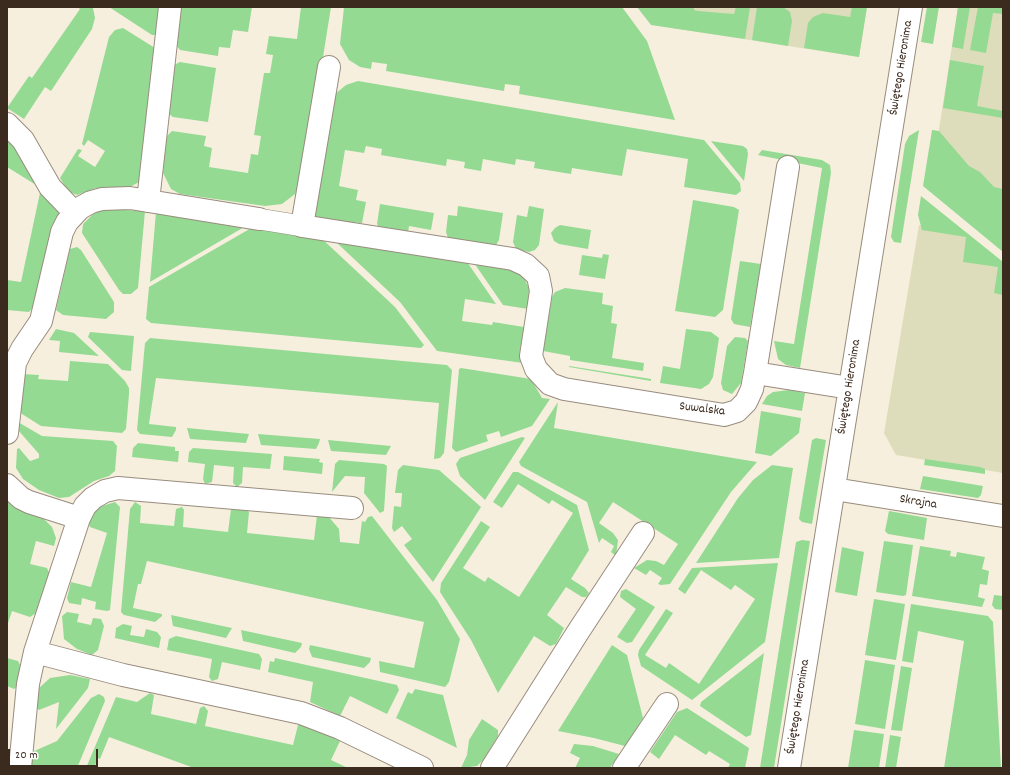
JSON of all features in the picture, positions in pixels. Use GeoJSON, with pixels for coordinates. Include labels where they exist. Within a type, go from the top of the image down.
{"type":"FeatureCollection","features":[{"type":"Feature","properties":{"kind":"street"},"geometry":{"type":"LineString","coordinates":[[148,201],[170,7]]}},
{"type":"Feature","properties":{"kind":"street","name":"Świętego Hieronima"},"geometry":{"type":"LineString","coordinates":[[789,768],[911,7]]}},
{"type":"Feature","properties":{"kind":"street"},"geometry":{"type":"LineString","coordinates":[[7,433],[15,363],[22,349],[41,321],[62,232],[75,213],[85,204],[102,199],[120,198],[148,201],[302,226],[329,67]]}},
{"type":"Feature","properties":{"kind":"street"},"geometry":{"type":"LineString","coordinates":[[7,124],[23,140],[50,187],[75,213]]}},
{"type":"Feature","properties":{"kind":"street","name":"Suwalska"},"geometry":{"type":"LineString","coordinates":[[302,226],[513,259],[526,265],[535,272],[541,286],[531,351],[532,360],[536,369],[546,382],[558,387],[724,414],[736,411],[746,402],[752,389],[788,167]]}},
{"type":"Feature","properties":{"kind":"street"},"geometry":{"type":"LineString","coordinates":[[755,373],[850,388]]}},
{"type":"Feature","properties":{"kind":"street"},"geometry":{"type":"LineString","coordinates":[[7,485],[21,498],[29,502],[79,518]]}},
{"type":"Feature","properties":{"kind":"street"},"geometry":{"type":"LineString","coordinates":[[20,768],[28,684],[35,652],[79,518],[86,506],[96,496],[105,491],[118,488],[352,508]]}},
{"type":"Feature","properties":{"kind":"street","name":"Skrajna"},"geometry":{"type":"LineString","coordinates":[[834,489],[1003,516]]}},
{"type":"Feature","properties":{"kind":"street"},"geometry":{"type":"LineString","coordinates":[[492,768],[574,638],[643,533]]}},
{"type":"Feature","properties":{"kind":"street"},"geometry":{"type":"LineString","coordinates":[[35,652],[123,675],[301,713],[340,728],[422,768]]}},
{"type":"Feature","properties":{"kind":"street"},"geometry":{"type":"LineString","coordinates":[[624,768],[667,704]]}},
{"type":"Feature","properties":{"kind":"shaded area"},"geometry":{"type":"Polygon","coordinates":[[[656,7],[867,7],[859,57],[672,28],[656,7]]]}},
{"type":"Feature","properties":{"kind":"shaded area"},"geometry":{"type":"Polygon","coordinates":[[[958,7],[1003,7],[1003,215],[937,142],[958,7]]]}},
{"type":"Feature","properties":{"kind":"shaded area"},"geometry":{"type":"Polygon","coordinates":[[[919,225],[967,233],[1003,262],[1003,473],[896,455],[884,433],[919,225]]]}},
{"type":"Feature","properties":{"kind":"green space"},"geometry":{"type":"Polygon","coordinates":[[[77,7],[93,8],[95,18],[92,29],[51,91],[45,87],[24,119],[7,108],[29,76],[32,78],[80,9],[77,7]]]}},
{"type":"Feature","properties":{"kind":"green space"},"geometry":{"type":"Polygon","coordinates":[[[109,7],[160,7],[156,35],[152,35],[109,7]]]}},
{"type":"Feature","properties":{"kind":"green space"},"geometry":{"type":"Polygon","coordinates":[[[181,7],[252,7],[248,32],[233,30],[230,48],[219,47],[218,56],[180,50],[176,45],[181,7]]]}},
{"type":"Feature","properties":{"kind":"green space"},"geometry":{"type":"Polygon","coordinates":[[[301,7],[331,7],[304,176],[295,194],[282,204],[265,206],[180,194],[171,189],[163,173],[166,137],[172,131],[206,136],[204,146],[212,148],[209,167],[248,173],[251,154],[258,155],[261,136],[254,135],[264,73],[270,73],[273,55],[266,54],[269,36],[297,39],[301,7]]]}},
{"type":"Feature","properties":{"kind":"green space"},"geometry":{"type":"Polygon","coordinates":[[[344,7],[622,7],[647,41],[675,120],[519,94],[520,86],[505,84],[504,91],[386,71],[387,64],[372,62],[371,69],[360,67],[349,60],[340,44],[344,7]]]}},
{"type":"Feature","properties":{"kind":"green space"},"geometry":{"type":"Polygon","coordinates":[[[637,7],[694,7],[694,10],[698,11],[734,14],[736,7],[750,7],[745,39],[651,25],[637,7]]]}},
{"type":"Feature","properties":{"kind":"green space"},"geometry":{"type":"Polygon","coordinates":[[[757,7],[783,7],[790,12],[792,21],[788,46],[752,40],[757,7]]]}},
{"type":"Feature","properties":{"kind":"green space"},"geometry":{"type":"Polygon","coordinates":[[[852,7],[867,7],[859,57],[804,48],[808,23],[813,17],[823,13],[850,17],[852,7]]]}},
{"type":"Feature","properties":{"kind":"green space"},"geometry":{"type":"Polygon","coordinates":[[[927,7],[939,7],[933,44],[921,42],[927,7]]]}},
{"type":"Feature","properties":{"kind":"green space"},"geometry":{"type":"Polygon","coordinates":[[[958,7],[970,7],[963,49],[952,47],[958,7]]]}},
{"type":"Feature","properties":{"kind":"green space"},"geometry":{"type":"Polygon","coordinates":[[[978,7],[1003,7],[1003,14],[993,13],[986,53],[970,50],[978,7]]]}},
{"type":"Feature","properties":{"kind":"green space"},"geometry":{"type":"Polygon","coordinates":[[[123,28],[155,48],[141,181],[128,188],[96,188],[77,195],[68,191],[60,178],[78,149],[82,150],[78,156],[95,167],[105,151],[88,140],[84,146],[82,144],[109,37],[115,30],[123,28]]]}},
{"type":"Feature","properties":{"kind":"green space"},"geometry":{"type":"Polygon","coordinates":[[[950,60],[984,66],[977,106],[1003,111],[1003,118],[943,108],[950,60]]]}},
{"type":"Feature","properties":{"kind":"green space"},"geometry":{"type":"Polygon","coordinates":[[[180,62],[216,68],[208,122],[173,117],[169,114],[174,65],[180,62]]]}},
{"type":"Feature","properties":{"kind":"green space"},"geometry":{"type":"Polygon","coordinates":[[[358,81],[704,140],[740,183],[741,191],[736,195],[684,187],[688,159],[627,149],[622,176],[572,168],[571,174],[534,168],[535,162],[516,159],[515,165],[483,159],[481,171],[464,168],[465,162],[447,159],[446,166],[381,155],[382,149],[366,146],[364,153],[345,150],[339,186],[358,190],[356,200],[366,202],[362,223],[319,220],[314,216],[335,94],[346,85],[358,81]]]}},
{"type":"Feature","properties":{"kind":"green space"},"geometry":{"type":"Polygon","coordinates":[[[919,130],[901,243],[894,242],[891,237],[905,144],[909,136],[919,130]]]}},
{"type":"Feature","properties":{"kind":"green space"},"geometry":{"type":"Polygon","coordinates":[[[932,130],[939,131],[969,166],[980,172],[994,187],[1003,189],[1003,252],[923,186],[932,130]]]}},
{"type":"Feature","properties":{"kind":"green space"},"geometry":{"type":"Polygon","coordinates":[[[7,135],[61,211],[56,221],[37,303],[29,312],[7,310],[7,280],[21,282],[41,188],[7,167],[7,135]]]}},
{"type":"Feature","properties":{"kind":"green space"},"geometry":{"type":"Polygon","coordinates":[[[711,141],[743,146],[747,149],[748,154],[744,181],[711,141]]]}},
{"type":"Feature","properties":{"kind":"green space"},"geometry":{"type":"Polygon","coordinates":[[[762,150],[822,160],[830,165],[831,173],[800,368],[786,365],[778,359],[774,341],[794,344],[822,168],[758,155],[762,150]]]}},
{"type":"Feature","properties":{"kind":"green space"},"geometry":{"type":"Polygon","coordinates":[[[921,196],[1003,262],[1003,295],[994,293],[998,267],[963,262],[966,237],[922,230],[918,215],[921,196]]]}},
{"type":"Feature","properties":{"kind":"green space"},"geometry":{"type":"Polygon","coordinates":[[[693,200],[734,207],[739,210],[723,310],[715,317],[675,311],[693,200]]]}},
{"type":"Feature","properties":{"kind":"green space"},"geometry":{"type":"Polygon","coordinates":[[[380,204],[434,213],[431,230],[409,226],[408,233],[379,228],[377,224],[380,204]]]}},
{"type":"Feature","properties":{"kind":"green space"},"geometry":{"type":"Polygon","coordinates":[[[458,206],[503,213],[499,240],[496,245],[448,238],[446,232],[448,215],[457,216],[458,206]]]}},
{"type":"Feature","properties":{"kind":"green space"},"geometry":{"type":"Polygon","coordinates":[[[529,206],[544,209],[539,245],[535,250],[529,252],[516,249],[513,242],[517,215],[527,217],[529,206]]]}},
{"type":"Feature","properties":{"kind":"green space"},"geometry":{"type":"Polygon","coordinates":[[[103,209],[145,211],[138,288],[131,294],[123,294],[119,290],[82,233],[83,224],[93,214],[103,209]]]}},
{"type":"Feature","properties":{"kind":"green space"},"geometry":{"type":"Polygon","coordinates":[[[156,212],[246,226],[150,282],[156,212]]]}},
{"type":"Feature","properties":{"kind":"green space"},"geometry":{"type":"Polygon","coordinates":[[[560,225],[591,230],[588,249],[559,244],[554,241],[551,233],[560,225]]]}},
{"type":"Feature","properties":{"kind":"green space"},"geometry":{"type":"Polygon","coordinates":[[[253,227],[320,237],[395,307],[424,345],[421,348],[151,323],[146,319],[149,287],[253,227]]]}},
{"type":"Feature","properties":{"kind":"green space"},"geometry":{"type":"Polygon","coordinates":[[[337,240],[465,259],[496,304],[465,299],[462,321],[492,325],[493,322],[524,327],[519,356],[523,363],[437,351],[400,302],[337,243],[337,240]]]}},
{"type":"Feature","properties":{"kind":"green space"},"geometry":{"type":"Polygon","coordinates":[[[77,247],[81,250],[114,302],[114,312],[106,319],[63,315],[56,310],[70,249],[77,247]]]}},
{"type":"Feature","properties":{"kind":"green space"},"geometry":{"type":"Polygon","coordinates":[[[603,254],[609,255],[605,279],[579,275],[582,255],[602,258],[603,254]]]}},
{"type":"Feature","properties":{"kind":"green space"},"geometry":{"type":"Polygon","coordinates":[[[472,260],[506,265],[523,276],[529,288],[528,309],[503,305],[472,260]]]}},
{"type":"Feature","properties":{"kind":"green space"},"geometry":{"type":"Polygon","coordinates":[[[740,261],[761,264],[750,327],[734,324],[731,319],[740,261]]]}},
{"type":"Feature","properties":{"kind":"green space"},"geometry":{"type":"Polygon","coordinates":[[[565,288],[603,293],[602,304],[613,306],[611,323],[617,324],[612,358],[644,363],[643,371],[570,360],[570,356],[543,351],[552,297],[555,292],[565,288]]]}},
{"type":"Feature","properties":{"kind":"green space"},"geometry":{"type":"Polygon","coordinates":[[[56,329],[74,333],[99,356],[59,352],[60,341],[49,340],[56,329]]]}},
{"type":"Feature","properties":{"kind":"green space"},"geometry":{"type":"Polygon","coordinates":[[[686,329],[711,332],[719,338],[713,377],[709,384],[701,389],[660,383],[663,366],[680,369],[686,329]]]}},
{"type":"Feature","properties":{"kind":"green space"},"geometry":{"type":"Polygon","coordinates":[[[90,332],[134,336],[131,371],[122,370],[88,337],[90,332]]]}},
{"type":"Feature","properties":{"kind":"green space"},"geometry":{"type":"Polygon","coordinates":[[[735,337],[745,338],[748,341],[741,383],[732,394],[723,390],[721,383],[727,346],[735,337]]]}},
{"type":"Feature","properties":{"kind":"green space"},"geometry":{"type":"Polygon","coordinates":[[[150,338],[447,365],[452,370],[444,453],[440,458],[434,459],[439,403],[156,378],[149,424],[176,427],[176,430],[172,437],[140,434],[137,430],[145,343],[150,338]]]}},
{"type":"Feature","properties":{"kind":"green space"},"geometry":{"type":"Polygon","coordinates":[[[70,361],[108,364],[125,381],[129,388],[129,394],[126,429],[122,433],[41,426],[22,414],[19,410],[23,374],[39,375],[38,379],[68,381],[70,361]]]}},
{"type":"Feature","properties":{"kind":"green space"},"geometry":{"type":"Polygon","coordinates":[[[569,367],[651,379],[651,381],[569,367]]]}},
{"type":"Feature","properties":{"kind":"green space"},"geometry":{"type":"Polygon","coordinates":[[[461,368],[531,379],[542,398],[550,399],[532,426],[501,437],[499,431],[486,435],[488,441],[456,452],[452,448],[459,369],[461,368]]]}},
{"type":"Feature","properties":{"kind":"green space"},"geometry":{"type":"Polygon","coordinates":[[[789,390],[805,393],[802,411],[762,404],[767,396],[773,392],[789,390]]]}},
{"type":"Feature","properties":{"kind":"green space"},"geometry":{"type":"Polygon","coordinates":[[[558,402],[554,428],[757,462],[731,492],[670,584],[658,584],[662,578],[650,570],[646,575],[634,568],[647,560],[656,561],[664,565],[678,544],[613,502],[599,523],[613,533],[618,540],[616,556],[611,552],[614,546],[602,538],[599,543],[587,502],[521,466],[519,462],[558,402]]]}},
{"type":"Feature","properties":{"kind":"green space"},"geometry":{"type":"Polygon","coordinates":[[[761,411],[801,418],[799,433],[771,456],[755,453],[761,411]]]}},
{"type":"Feature","properties":{"kind":"green space"},"geometry":{"type":"Polygon","coordinates":[[[18,422],[42,436],[113,441],[117,446],[115,471],[109,476],[94,481],[69,497],[59,498],[39,490],[23,479],[16,468],[17,449],[19,448],[30,461],[39,458],[39,454],[18,430],[18,422]]]}},
{"type":"Feature","properties":{"kind":"green space"},"geometry":{"type":"Polygon","coordinates":[[[187,428],[249,434],[246,443],[190,439],[187,428]]]}},
{"type":"Feature","properties":{"kind":"green space"},"geometry":{"type":"Polygon","coordinates":[[[258,434],[320,439],[316,449],[261,445],[258,434]]]}},
{"type":"Feature","properties":{"kind":"green space"},"geometry":{"type":"Polygon","coordinates":[[[522,437],[525,438],[485,500],[460,476],[456,464],[460,458],[522,437]]]}},
{"type":"Feature","properties":{"kind":"green space"},"geometry":{"type":"Polygon","coordinates":[[[816,438],[826,440],[812,524],[802,522],[799,519],[812,440],[816,438]]]}},
{"type":"Feature","properties":{"kind":"green space"},"geometry":{"type":"Polygon","coordinates":[[[328,440],[391,446],[386,455],[331,451],[328,440]]]}},
{"type":"Feature","properties":{"kind":"green space"},"geometry":{"type":"Polygon","coordinates":[[[138,443],[175,447],[175,451],[179,451],[178,462],[132,457],[133,448],[138,443]]]}},
{"type":"Feature","properties":{"kind":"green space"},"geometry":{"type":"Polygon","coordinates":[[[193,448],[272,454],[270,469],[243,467],[242,483],[237,487],[233,483],[234,467],[214,465],[212,482],[205,484],[203,479],[205,464],[188,462],[189,452],[193,448]]]}},
{"type":"Feature","properties":{"kind":"green space"},"geometry":{"type":"Polygon","coordinates":[[[284,456],[320,459],[319,462],[323,463],[322,474],[283,470],[284,456]]]}},
{"type":"Feature","properties":{"kind":"green space"},"geometry":{"type":"Polygon","coordinates":[[[925,459],[980,467],[985,469],[985,474],[924,465],[925,459]]]}},
{"type":"Feature","properties":{"kind":"green space"},"geometry":{"type":"Polygon","coordinates":[[[339,460],[384,464],[387,466],[384,511],[380,513],[364,493],[365,477],[345,476],[332,492],[335,464],[339,460]]]}},
{"type":"Feature","properties":{"kind":"green space"},"geometry":{"type":"Polygon","coordinates":[[[403,465],[439,470],[481,507],[433,582],[404,545],[412,539],[402,526],[394,532],[392,528],[394,506],[401,507],[402,493],[395,493],[398,470],[403,465]]]}},
{"type":"Feature","properties":{"kind":"green space"},"geometry":{"type":"Polygon","coordinates":[[[772,465],[793,468],[779,558],[696,563],[738,498],[753,480],[772,465]]]}},
{"type":"Feature","properties":{"kind":"green space"},"geometry":{"type":"Polygon","coordinates":[[[513,472],[518,472],[577,505],[589,550],[571,579],[585,588],[589,593],[586,597],[582,597],[566,587],[547,615],[564,628],[556,644],[550,646],[534,636],[498,693],[471,640],[440,592],[441,583],[481,521],[490,527],[463,568],[485,582],[488,577],[519,597],[573,513],[552,500],[549,504],[518,484],[502,508],[493,502],[513,472]]]}},
{"type":"Feature","properties":{"kind":"green space"},"geometry":{"type":"Polygon","coordinates":[[[923,476],[983,486],[981,495],[978,498],[920,489],[923,476]]]}},
{"type":"Feature","properties":{"kind":"green space"},"geometry":{"type":"Polygon","coordinates":[[[7,500],[42,517],[52,527],[56,538],[54,546],[36,541],[30,564],[47,568],[54,584],[39,611],[30,617],[12,611],[7,626],[7,500]]]}},
{"type":"Feature","properties":{"kind":"green space"},"geometry":{"type":"Polygon","coordinates":[[[115,502],[120,507],[110,610],[95,609],[96,602],[82,598],[81,605],[69,603],[67,598],[71,582],[91,587],[107,533],[90,527],[89,524],[92,516],[99,507],[115,502]]]}},
{"type":"Feature","properties":{"kind":"green space"},"geometry":{"type":"Polygon","coordinates":[[[135,502],[141,506],[140,523],[174,526],[176,509],[182,507],[184,510],[183,527],[228,532],[231,509],[247,510],[249,512],[247,533],[314,540],[317,515],[328,516],[339,529],[340,542],[359,544],[362,521],[365,522],[368,517],[372,516],[437,600],[460,639],[449,682],[445,687],[380,672],[379,661],[414,668],[424,622],[147,561],[141,584],[138,584],[133,608],[162,614],[162,616],[155,622],[124,615],[121,612],[130,509],[135,502]]]}},
{"type":"Feature","properties":{"kind":"green space"},"geometry":{"type":"Polygon","coordinates":[[[889,511],[927,518],[924,540],[888,534],[885,531],[889,511]]]}},
{"type":"Feature","properties":{"kind":"green space"},"geometry":{"type":"Polygon","coordinates":[[[802,540],[810,541],[774,768],[760,768],[796,542],[802,540]]]}},
{"type":"Feature","properties":{"kind":"green space"},"geometry":{"type":"Polygon","coordinates":[[[884,541],[913,545],[906,595],[903,596],[876,592],[884,541]]]}},
{"type":"Feature","properties":{"kind":"green space"},"geometry":{"type":"Polygon","coordinates":[[[920,546],[951,551],[950,556],[956,557],[957,552],[985,557],[982,569],[989,571],[987,585],[980,584],[978,597],[985,599],[982,607],[912,596],[920,546]]]}},
{"type":"Feature","properties":{"kind":"green space"},"geometry":{"type":"Polygon","coordinates":[[[842,547],[864,552],[857,596],[835,592],[842,547]]]}},
{"type":"Feature","properties":{"kind":"green space"},"geometry":{"type":"Polygon","coordinates":[[[778,563],[765,642],[692,700],[641,666],[638,655],[639,650],[666,609],[673,613],[645,655],[666,668],[669,663],[699,684],[755,599],[735,585],[731,590],[701,570],[685,594],[678,589],[692,568],[778,563]]]}},
{"type":"Feature","properties":{"kind":"green space"},"geometry":{"type":"Polygon","coordinates":[[[626,589],[655,607],[632,642],[627,643],[617,637],[636,609],[620,597],[621,591],[626,589]]]}},
{"type":"Feature","properties":{"kind":"green space"},"geometry":{"type":"Polygon","coordinates":[[[994,595],[1003,596],[1003,610],[995,609],[992,605],[994,595]]]}},
{"type":"Feature","properties":{"kind":"green space"},"geometry":{"type":"Polygon","coordinates":[[[874,599],[905,604],[896,660],[865,655],[874,599]]]}},
{"type":"Feature","properties":{"kind":"green space"},"geometry":{"type":"Polygon","coordinates":[[[911,604],[988,616],[993,622],[1001,768],[944,768],[964,641],[918,631],[913,663],[902,661],[911,604]]]}},
{"type":"Feature","properties":{"kind":"green space"},"geometry":{"type":"Polygon","coordinates":[[[67,612],[79,614],[77,622],[91,625],[93,618],[101,619],[104,626],[98,650],[92,655],[77,649],[64,639],[62,616],[67,612]]]}},
{"type":"Feature","properties":{"kind":"green space"},"geometry":{"type":"Polygon","coordinates":[[[171,615],[232,628],[226,638],[173,626],[171,615]]]}},
{"type":"Feature","properties":{"kind":"green space"},"geometry":{"type":"Polygon","coordinates":[[[123,624],[132,626],[130,635],[144,637],[146,629],[157,632],[161,637],[159,648],[115,638],[116,628],[123,624]]]}},
{"type":"Feature","properties":{"kind":"green space"},"geometry":{"type":"Polygon","coordinates":[[[241,630],[302,643],[301,647],[295,653],[243,641],[241,630]]]}},
{"type":"Feature","properties":{"kind":"green space"},"geometry":{"type":"Polygon","coordinates":[[[176,636],[259,654],[262,659],[260,670],[222,662],[218,679],[212,681],[209,677],[212,659],[167,650],[169,639],[176,636]]]}},
{"type":"Feature","properties":{"kind":"green space"},"geometry":{"type":"Polygon","coordinates":[[[310,645],[371,658],[370,662],[364,668],[312,657],[309,649],[310,645]]]}},
{"type":"Feature","properties":{"kind":"green space"},"geometry":{"type":"Polygon","coordinates":[[[612,645],[627,655],[643,718],[625,746],[558,731],[612,645]]]}},
{"type":"Feature","properties":{"kind":"green space"},"geometry":{"type":"Polygon","coordinates":[[[764,653],[751,735],[746,737],[700,706],[701,702],[764,653]]]}},
{"type":"Feature","properties":{"kind":"green space"},"geometry":{"type":"Polygon","coordinates":[[[7,658],[18,661],[20,665],[17,687],[14,689],[7,686],[7,658]]]}},
{"type":"Feature","properties":{"kind":"green space"},"geometry":{"type":"Polygon","coordinates":[[[275,658],[397,685],[399,690],[387,714],[350,696],[340,716],[310,702],[313,682],[268,672],[270,661],[274,662],[275,658]]]}},
{"type":"Feature","properties":{"kind":"green space"},"geometry":{"type":"Polygon","coordinates":[[[865,660],[895,665],[885,729],[855,724],[865,660]]]}},
{"type":"Feature","properties":{"kind":"green space"},"geometry":{"type":"Polygon","coordinates":[[[901,666],[912,668],[902,731],[891,730],[901,666]]]}},
{"type":"Feature","properties":{"kind":"green space"},"geometry":{"type":"Polygon","coordinates":[[[70,675],[90,679],[88,688],[56,729],[59,702],[39,710],[35,706],[38,689],[50,678],[70,675]]]}},
{"type":"Feature","properties":{"kind":"green space"},"geometry":{"type":"Polygon","coordinates":[[[415,689],[443,695],[457,748],[396,718],[408,692],[412,694],[415,689]]]}},
{"type":"Feature","properties":{"kind":"green space"},"geometry":{"type":"Polygon","coordinates":[[[150,693],[154,695],[151,714],[196,724],[200,708],[204,706],[208,711],[205,726],[293,745],[298,725],[301,724],[337,733],[340,741],[331,760],[348,768],[194,768],[109,737],[100,759],[98,758],[94,768],[86,768],[116,697],[137,702],[150,693]]]}},
{"type":"Feature","properties":{"kind":"green space"},"geometry":{"type":"Polygon","coordinates":[[[99,694],[104,697],[105,701],[77,768],[31,767],[32,752],[57,741],[91,698],[99,694]]]}},
{"type":"Feature","properties":{"kind":"green space"},"geometry":{"type":"Polygon","coordinates":[[[687,708],[749,748],[745,768],[728,768],[730,764],[709,751],[706,755],[675,735],[659,759],[650,752],[677,712],[687,708]]]}},
{"type":"Feature","properties":{"kind":"green space"},"geometry":{"type":"Polygon","coordinates":[[[482,719],[498,730],[498,736],[484,759],[477,766],[461,768],[467,755],[469,740],[482,719]]]}},
{"type":"Feature","properties":{"kind":"green space"},"geometry":{"type":"Polygon","coordinates":[[[854,730],[884,734],[879,768],[848,768],[854,730]]]}},
{"type":"Feature","properties":{"kind":"green space"},"geometry":{"type":"Polygon","coordinates":[[[890,735],[901,737],[896,768],[885,768],[890,735]]]}},
{"type":"Feature","properties":{"kind":"green space"},"geometry":{"type":"Polygon","coordinates":[[[574,744],[593,746],[619,754],[610,768],[575,768],[580,758],[570,753],[574,744]]]}}]}
